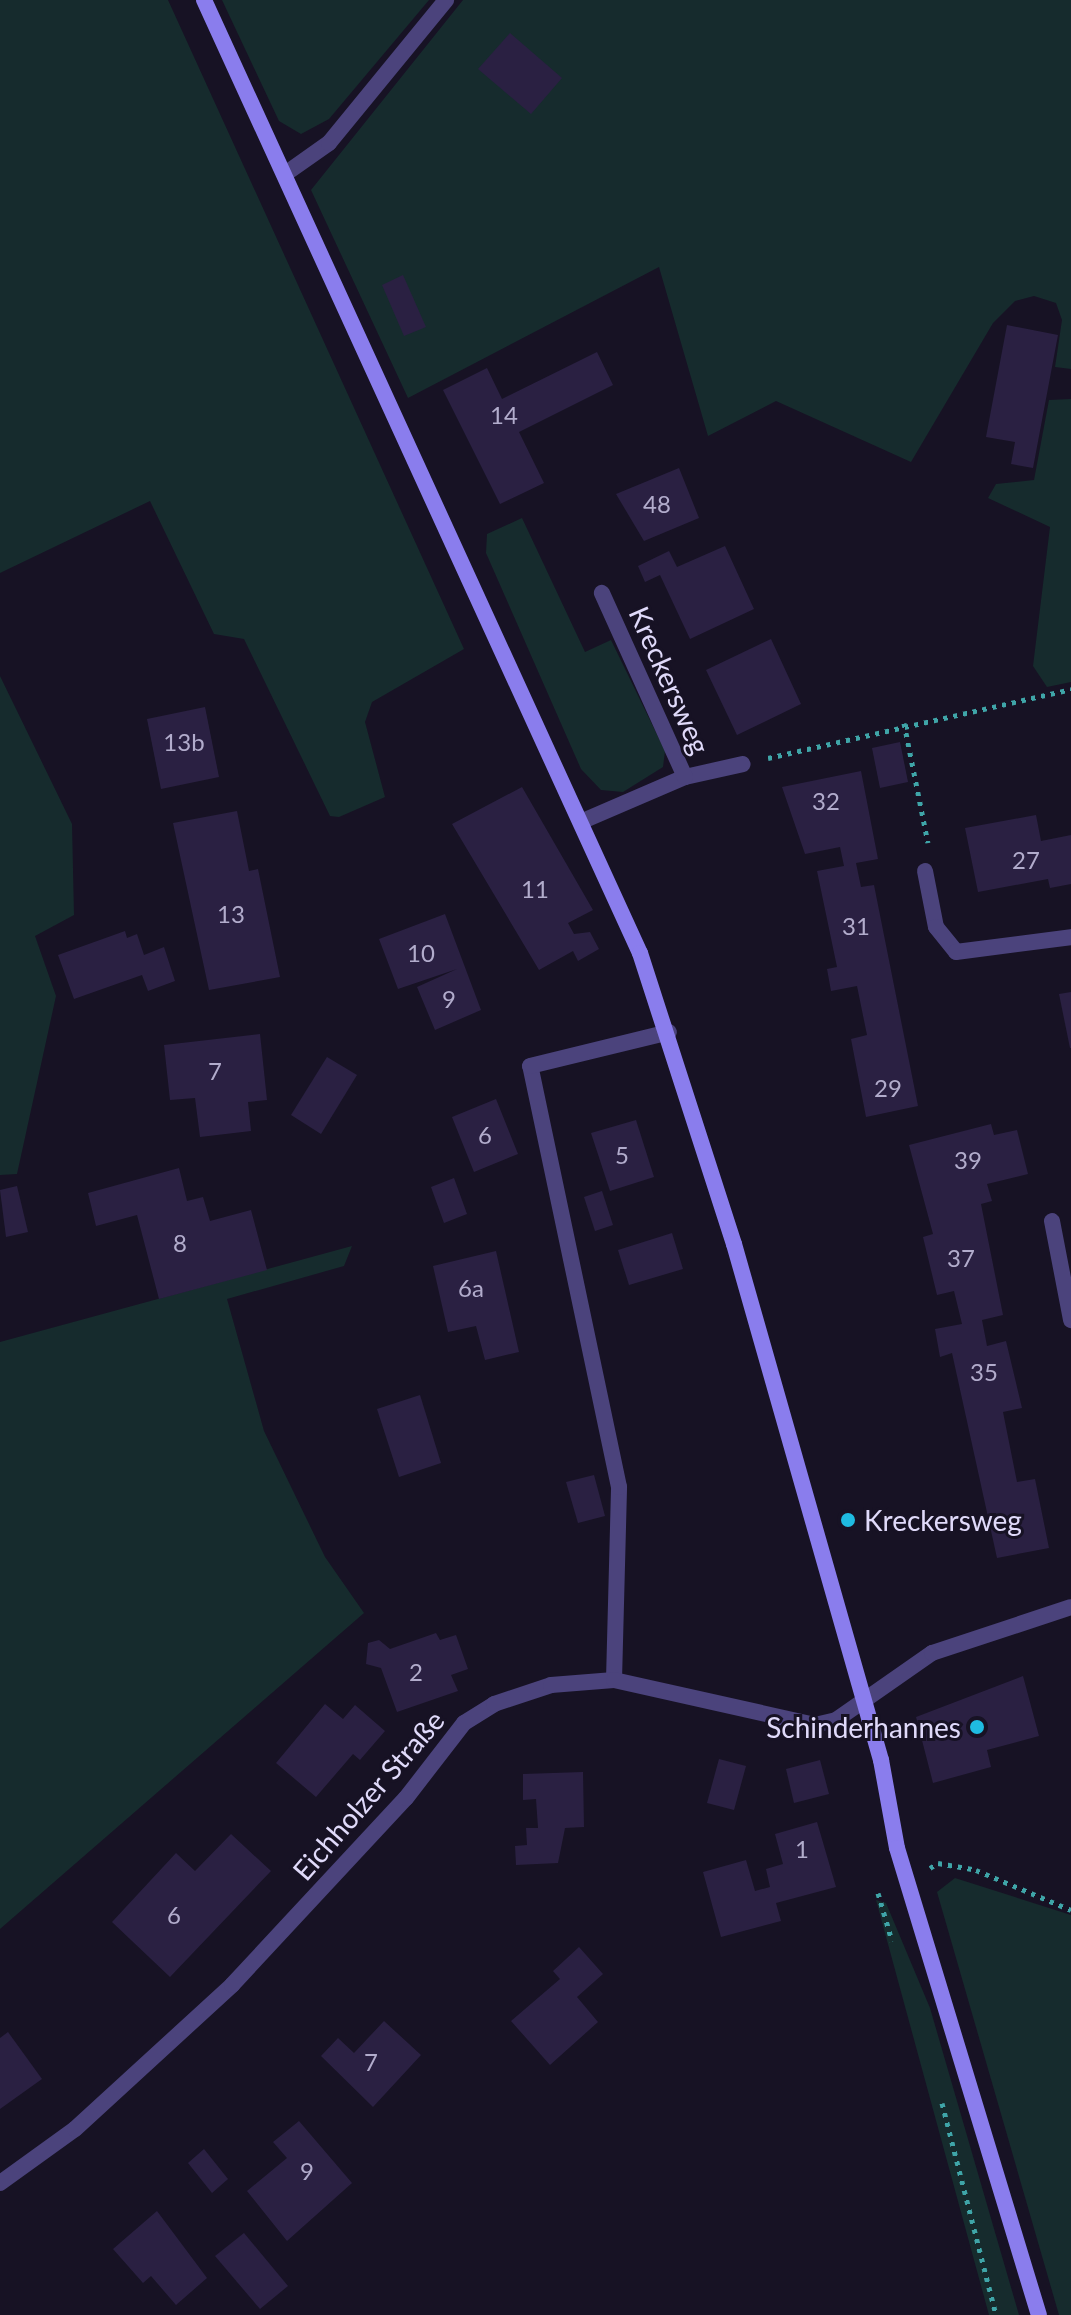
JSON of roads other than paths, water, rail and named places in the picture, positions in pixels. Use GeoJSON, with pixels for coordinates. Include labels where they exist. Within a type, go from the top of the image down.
{"type":"FeatureCollection","features":[{"type":"Feature","properties":{"kind":"main road"},"geometry":{"type":"LineString","coordinates":[[204,0],[585,820],[669,1032],[864,1701],[909,1884],[1039,2315]]}},
{"type":"Feature","properties":{"kind":"street"},"geometry":{"type":"LineString","coordinates":[[285,174],[329,143],[446,0]]}},
{"type":"Feature","properties":{"kind":"street","name":"Kreckersweg"},"geometry":{"type":"LineString","coordinates":[[585,820],[685,777],[602,593]]}},
{"type":"Feature","properties":{"kind":"street"},"geometry":{"type":"LineString","coordinates":[[685,777],[743,764]]}},
{"type":"Feature","properties":{"kind":"street"},"geometry":{"type":"LineString","coordinates":[[925,871],[936,927],[956,952],[1071,937]]}},
{"type":"Feature","properties":{"kind":"street"},"geometry":{"type":"LineString","coordinates":[[614,1680],[619,1487],[530,1066],[669,1032]]}},
{"type":"Feature","properties":{"kind":"street"},"geometry":{"type":"LineString","coordinates":[[1052,1221],[1071,1320]]}},
{"type":"Feature","properties":{"kind":"street"},"geometry":{"type":"LineString","coordinates":[[864,1701],[932,1653],[1071,1607]]}},
{"type":"Feature","properties":{"kind":"street","name":"Eichholzer Straße"},"geometry":{"type":"LineString","coordinates":[[0,2183],[75,2129],[232,1985],[406,1798],[464,1723],[533,1689],[614,1680],[815,1725],[864,1701]]}},
{"type":"Feature","properties":{"kind":"place","name":"Kreckersweg"},"geometry":{"type":"Point","coordinates":[848,1520]}},
{"type":"Feature","properties":{"kind":"place","name":"Schinderhannes"},"geometry":{"type":"Point","coordinates":[977,1727]}}]}
